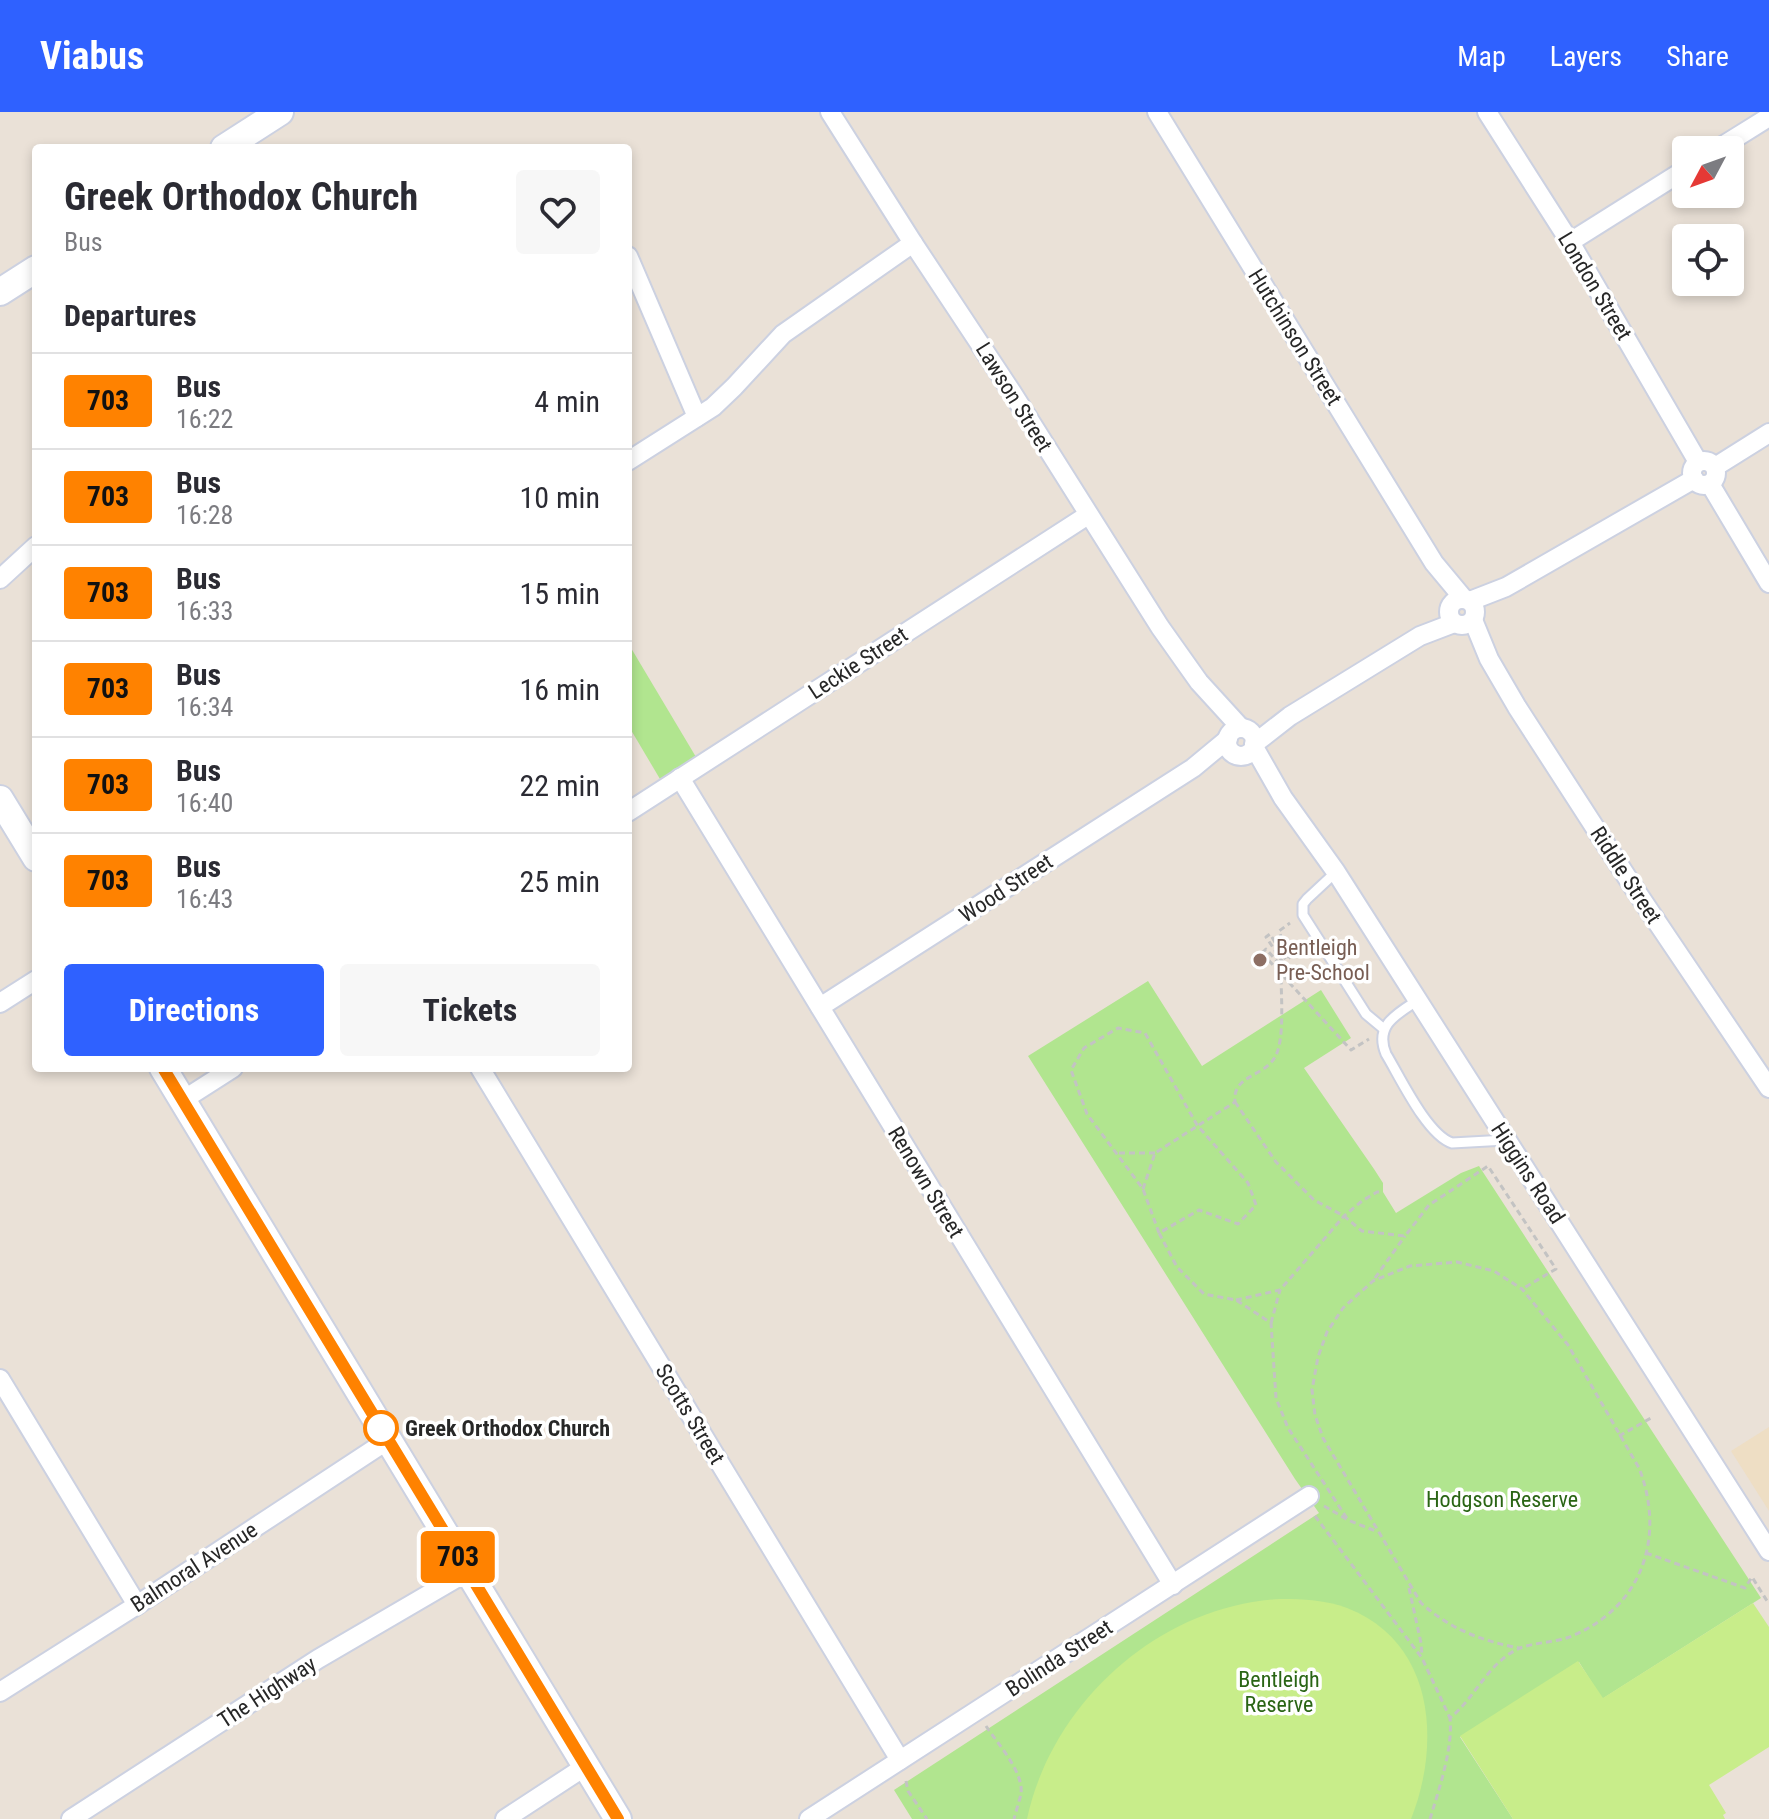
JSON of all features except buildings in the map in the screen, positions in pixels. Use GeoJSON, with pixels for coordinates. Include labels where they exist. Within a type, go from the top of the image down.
{"type":"FeatureCollection","features":[{"type":"Feature","properties":{"kind":"main road"},"geometry":{"type":"LineString","coordinates":[[233,144],[280,112]]}},
{"type":"Feature","properties":{"kind":"main road"},"geometry":{"type":"LineString","coordinates":[[0,292],[32,272]]}},
{"type":"Feature","properties":{"kind":"main road"},"geometry":{"type":"LineString","coordinates":[[0,799],[32,841]]}},
{"type":"Feature","properties":{"kind":"main road"},"geometry":{"type":"LineString","coordinates":[[166,1072],[618,1819]]}},
{"type":"Feature","properties":{"kind":"street","name":"Lawson Street"},"geometry":{"type":"LineString","coordinates":[[830,112],[1013,394],[1146,607],[1241,742]]}},
{"type":"Feature","properties":{"kind":"street","name":"Hutchinson Street"},"geometry":{"type":"LineString","coordinates":[[1157,112],[1462,612]]}},
{"type":"Feature","properties":{"kind":"street","name":"London Street"},"geometry":{"type":"LineString","coordinates":[[1487,112],[1570,242],[1769,583]]}},
{"type":"Feature","properties":{"kind":"street"},"geometry":{"type":"LineString","coordinates":[[1738,136],[1769,117]]}},
{"type":"Feature","properties":{"kind":"street"},"geometry":{"type":"LineString","coordinates":[[1570,242],[1672,178]]}},
{"type":"Feature","properties":{"kind":"street"},"geometry":{"type":"LineString","coordinates":[[632,458],[723,398],[783,334],[913,243]]}},
{"type":"Feature","properties":{"kind":"street"},"geometry":{"type":"LineString","coordinates":[[632,265],[697,417]]}},
{"type":"Feature","properties":{"kind":"street","name":"Wood Street"},"geometry":{"type":"LineString","coordinates":[[820,1007],[1193,768],[1290,716],[1420,636],[1769,433]]}},
{"type":"Feature","properties":{"kind":"street","name":"Leckie Street"},"geometry":{"type":"LineString","coordinates":[[632,809],[1088,515]]}},
{"type":"Feature","properties":{"kind":"street"},"geometry":{"type":"LineString","coordinates":[[0,579],[32,550]]}},
{"type":"Feature","properties":{"kind":"street","name":"Riddle Street"},"geometry":{"type":"LineString","coordinates":[[1462,612],[1517,707],[1769,1088]]}},
{"type":"Feature","properties":{"kind":"street","name":"Higgins Road"},"geometry":{"type":"LineString","coordinates":[[1241,742],[1336,872],[1769,1551]]}},
{"type":"Feature","properties":{"kind":"street","name":"Renown Street"},"geometry":{"type":"LineString","coordinates":[[680,778],[1173,1585]]}},
{"type":"Feature","properties":{"kind":"street"},"geometry":{"type":"LineString","coordinates":[[0,1003],[32,983]]}},
{"type":"Feature","properties":{"kind":"street"},"geometry":{"type":"LineString","coordinates":[[183,1100],[227,1072]]}},
{"type":"Feature","properties":{"kind":"street","name":"Scotts Street"},"geometry":{"type":"LineString","coordinates":[[482,1072],[900,1760]]}},
{"type":"Feature","properties":{"kind":"street"},"geometry":{"type":"LineString","coordinates":[[0,1379],[137,1605]]}},
{"type":"Feature","properties":{"kind":"street","name":"Balmoral Avenue"},"geometry":{"type":"LineString","coordinates":[[0,1692],[388,1440]]}},
{"type":"Feature","properties":{"kind":"street","name":"Bolinda Street"},"geometry":{"type":"LineString","coordinates":[[809,1819],[1309,1496]]}},
{"type":"Feature","properties":{"kind":"street","name":"The Highway"},"geometry":{"type":"LineString","coordinates":[[71,1819],[318,1659],[467,1572]]}},
{"type":"Feature","properties":{"kind":"street"},"geometry":{"type":"LineString","coordinates":[[505,1819],[586,1766]]}},
{"type":"Feature","properties":{"kind":"lane"},"geometry":{"type":"LineString","coordinates":[[1336,872],[1303,904],[1303,915],[1366,1014],[1384,1029]]}},
{"type":"Feature","properties":{"kind":"lane"},"geometry":{"type":"LineString","coordinates":[[1418,1000],[1393,1017],[1384,1029],[1382,1045],[1420,1111],[1437,1134],[1452,1143],[1506,1140]]}},
{"type":"Feature","properties":{"kind":"path"},"geometry":{"type":"LineString","coordinates":[[1279,931],[1289,958],[1286,960],[1270,934],[1266,937],[1286,967],[1284,969],[1266,949],[1262,953],[1351,1050]]}},
{"type":"Feature","properties":{"kind":"path"},"geometry":{"type":"LineString","coordinates":[[1281,974],[1280,1045],[1274,1060],[1236,1087],[1235,1102],[1276,1162],[1314,1200],[1344,1216],[1362,1231],[1405,1236]]}},
{"type":"Feature","properties":{"kind":"path"},"geometry":{"type":"LineString","coordinates":[[1159,1233],[1199,1210],[1238,1224],[1256,1205],[1248,1183],[1197,1125],[1145,1033],[1118,1028],[1084,1048],[1071,1070],[1087,1114],[1143,1189],[1159,1233],[1177,1267],[1204,1294],[1236,1300],[1271,1323]]}},
{"type":"Feature","properties":{"kind":"path"},"geometry":{"type":"LineString","coordinates":[[1117,1153],[1155,1153],[1235,1102]]}},
{"type":"Feature","properties":{"kind":"path"},"geometry":{"type":"LineString","coordinates":[[1143,1189],[1155,1153]]}},
{"type":"Feature","properties":{"kind":"path"},"geometry":{"type":"LineString","coordinates":[[1373,1281],[1410,1266],[1457,1262],[1494,1271],[1522,1289],[1568,1345],[1639,1468],[1646,1486],[1650,1519],[1646,1553],[1637,1580],[1615,1609],[1600,1621],[1563,1639],[1519,1648],[1489,1642],[1438,1618],[1421,1603],[1323,1438],[1315,1415],[1312,1390],[1318,1357],[1327,1332],[1343,1308],[1373,1281],[1429,1205],[1488,1166],[1556,1269],[1522,1289]]}},
{"type":"Feature","properties":{"kind":"path"},"geometry":{"type":"LineString","coordinates":[[1348,1520],[1288,1428],[1276,1398],[1271,1323],[1280,1290],[1344,1216],[1362,1201],[1383,1192]]}},
{"type":"Feature","properties":{"kind":"path"},"geometry":{"type":"LineString","coordinates":[[1236,1300],[1280,1290]]}},
{"type":"Feature","properties":{"kind":"path"},"geometry":{"type":"LineString","coordinates":[[1619,1436],[1651,1418]]}},
{"type":"Feature","properties":{"kind":"path"},"geometry":{"type":"LineString","coordinates":[[1309,1496],[1348,1520],[1378,1532]]}},
{"type":"Feature","properties":{"kind":"path"},"geometry":{"type":"LineString","coordinates":[[1309,1496],[1314,1515],[1422,1658],[1450,1718],[1449,1744],[1430,1819]]}},
{"type":"Feature","properties":{"kind":"path"},"geometry":{"type":"LineString","coordinates":[[1646,1553],[1745,1588],[1752,1577],[1769,1604]]}},
{"type":"Feature","properties":{"kind":"path"},"geometry":{"type":"LineString","coordinates":[[1408,1581],[1422,1658]]}},
{"type":"Feature","properties":{"kind":"path"},"geometry":{"type":"LineString","coordinates":[[1450,1718],[1462,1708],[1495,1666],[1519,1648]]}},
{"type":"Feature","properties":{"kind":"path"},"geometry":{"type":"LineString","coordinates":[[987,1727],[1011,1762],[1020,1785],[1014,1819]]}},
{"type":"Feature","properties":{"kind":"path"},"geometry":{"type":"LineString","coordinates":[[906,1780],[908,1791],[927,1819]]}},
{"type":"Feature","properties":{"kind":"shaded area"},"geometry":{"type":"Polygon","coordinates":[[[1769,1427],[1769,1511],[1731,1451],[1769,1427]]]}},
{"type":"Feature","properties":{"kind":"green space"},"geometry":{"type":"Polygon","coordinates":[[[632,650],[696,757],[660,779],[632,732],[632,650]]]}},
{"type":"Feature","properties":{"kind":"green space","name":"Hodgson Reserve"},"geometry":{"type":"Polygon","coordinates":[[[1148,981],[1202,1066],[1321,990],[1351,1038],[1304,1068],[1383,1183],[1383,1192],[1396,1213],[1461,1173],[1479,1166],[1761,1598],[1602,1699],[1579,1662],[1460,1737],[1513,1819],[912,1819],[894,1790],[1319,1513],[1028,1056],[1148,981]]]}},
{"type":"Feature","properties":{"kind":"green space","name":"Bentleigh Reserve"},"geometry":{"type":"Polygon","coordinates":[[[1281,1599],[1314,1600],[1347,1608],[1376,1624],[1398,1645],[1414,1670],[1423,1698],[1427,1728],[1426,1759],[1411,1819],[1027,1819],[1040,1776],[1060,1736],[1086,1700],[1118,1667],[1154,1640],[1194,1619],[1236,1605],[1281,1599]]]}},
{"type":"Feature","properties":{"kind":"green space"},"geometry":{"type":"Polygon","coordinates":[[[1753,1603],[1769,1627],[1769,1747],[1709,1785],[1726,1813],[1723,1815],[1725,1819],[1513,1819],[1460,1736],[1578,1661],[1603,1698],[1753,1603]]]}},
{"type":"Feature","properties":{"kind":"bus line","name":"703"},"geometry":{"type":"LineString","coordinates":[[165,1072],[618,1819]]}},
{"type":"Feature","properties":{"kind":"place","name":"Bentleigh Pre-School"},"geometry":{"type":"Point","coordinates":[1260,960]}},
{"type":"Feature","properties":{"kind":"place","name":"Greek Orthodox Church"},"geometry":{"type":"Point","coordinates":[381,1428]}}]}
